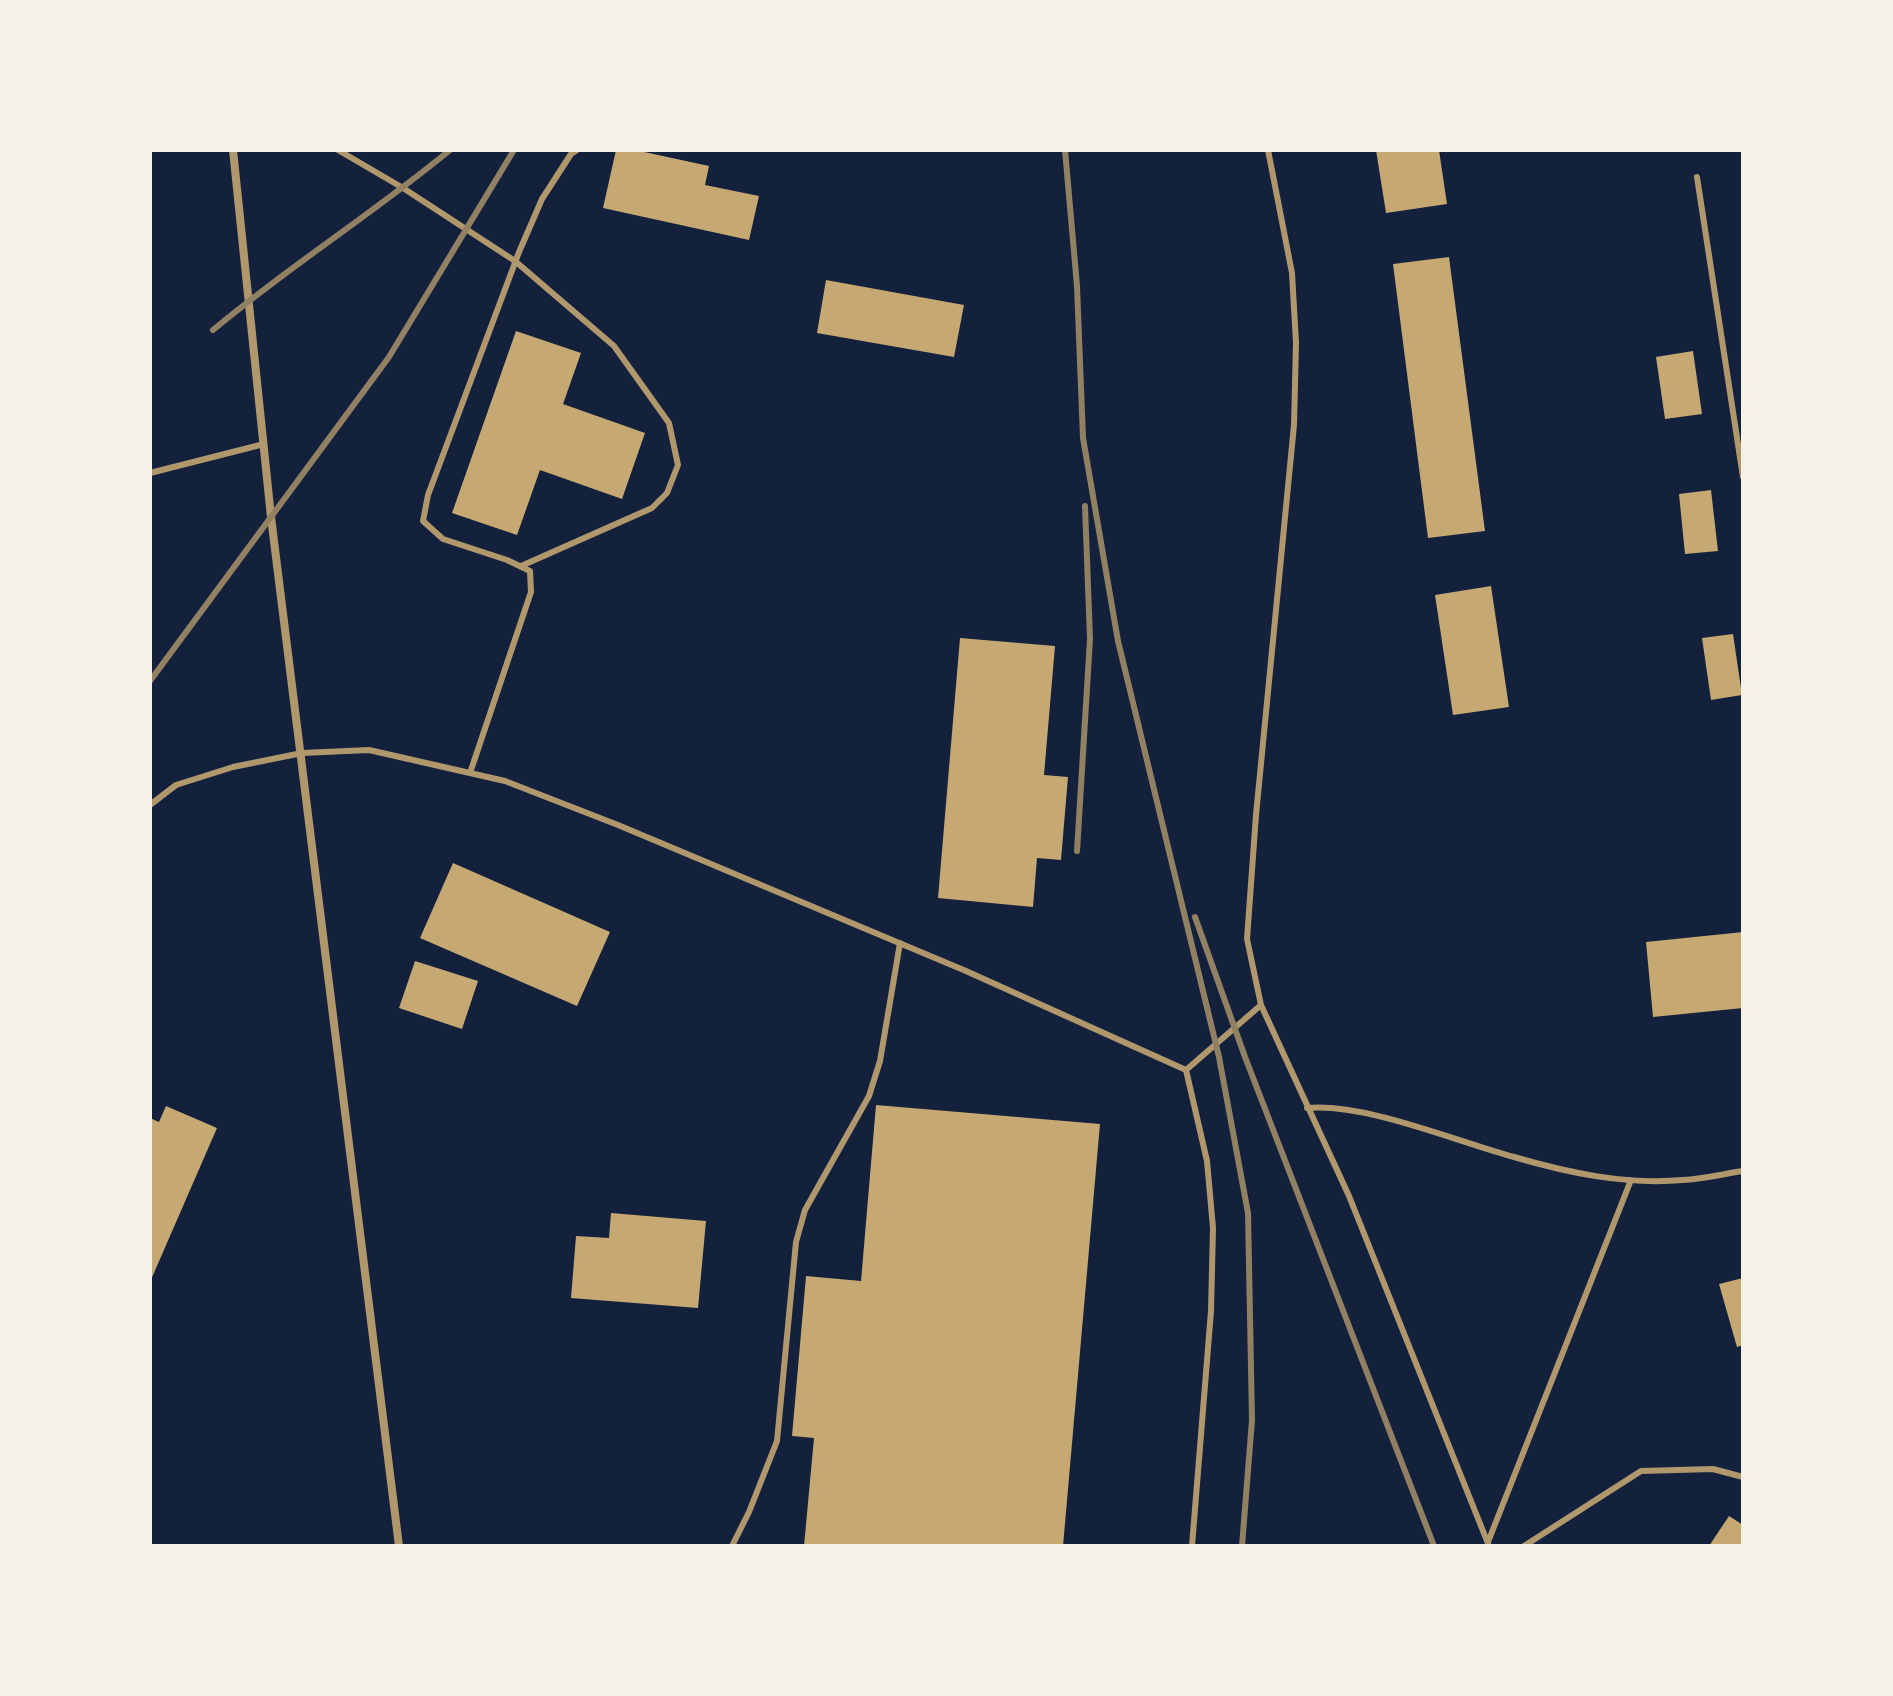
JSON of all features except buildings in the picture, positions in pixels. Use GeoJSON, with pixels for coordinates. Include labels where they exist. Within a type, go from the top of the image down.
{"type":"FeatureCollection","features":[{"type":"Feature","properties":{"kind":"street"},"geometry":{"type":"LineString","coordinates":[[233,150],[264,444],[399,1546]]}},
{"type":"Feature","properties":{"kind":"lane"},"geometry":{"type":"LineString","coordinates":[[338,150],[515,261],[614,346],[669,423],[678,465],[667,493],[652,508],[521,566]]}},
{"type":"Feature","properties":{"kind":"lane"},"geometry":{"type":"LineString","coordinates":[[470,773],[531,592],[530,571],[443,539],[423,521],[428,495],[515,261],[542,199],[571,154],[577,150]]}},
{"type":"Feature","properties":{"kind":"lane"},"geometry":{"type":"LineString","coordinates":[[1268,150],[1292,273],[1296,343],[1294,425],[1247,939],[1261,1005],[1349,1196],[1489,1544]]}},
{"type":"Feature","properties":{"kind":"lane"},"geometry":{"type":"LineString","coordinates":[[1697,177],[1743,477]]}},
{"type":"Feature","properties":{"kind":"lane"},"geometry":{"type":"LineString","coordinates":[[150,473],[264,444]]}},
{"type":"Feature","properties":{"kind":"lane"},"geometry":{"type":"LineString","coordinates":[[150,805],[176,785],[233,767],[302,753],[369,750],[505,781],[900,943],[1186,1070]]}},
{"type":"Feature","properties":{"kind":"lane"},"geometry":{"type":"LineString","coordinates":[[732,1546],[777,1441],[796,1242],[805,1210],[869,1096],[880,1061],[900,943]]}},
{"type":"Feature","properties":{"kind":"lane"},"geometry":{"type":"LineString","coordinates":[[1186,1070],[1261,1005]]}},
{"type":"Feature","properties":{"kind":"lane"},"geometry":{"type":"LineString","coordinates":[[1186,1070],[1207,1161],[1213,1228],[1211,1311],[1192,1546]]}},
{"type":"Feature","properties":{"kind":"lane"},"geometry":{"type":"LineString","coordinates":[[1307,1108],[1329,1106],[1371,1115],[1572,1172],[1611,1179],[1682,1181],[1743,1171]]}},
{"type":"Feature","properties":{"kind":"lane"},"geometry":{"type":"LineString","coordinates":[[1489,1544],[1631,1180]]}},
{"type":"Feature","properties":{"kind":"lane"},"geometry":{"type":"LineString","coordinates":[[1524,1546],[1641,1471],[1713,1469],[1743,1477]]}},
{"type":"Feature","properties":{"kind":"railway"},"geometry":{"type":"LineString","coordinates":[[213,330],[450,150]]}},
{"type":"Feature","properties":{"kind":"railway"},"geometry":{"type":"LineString","coordinates":[[150,681],[389,357],[514,150]]}},
{"type":"Feature","properties":{"kind":"railway"},"geometry":{"type":"LineString","coordinates":[[1065,150],[1077,286],[1083,438],[1118,641],[1219,1057],[1248,1213],[1252,1420],[1242,1546]]}},
{"type":"Feature","properties":{"kind":"railway"},"geometry":{"type":"LineString","coordinates":[[1077,851],[1090,639],[1085,506]]}},
{"type":"Feature","properties":{"kind":"railway"},"geometry":{"type":"LineString","coordinates":[[1195,917],[1245,1057],[1434,1546]]}}]}
